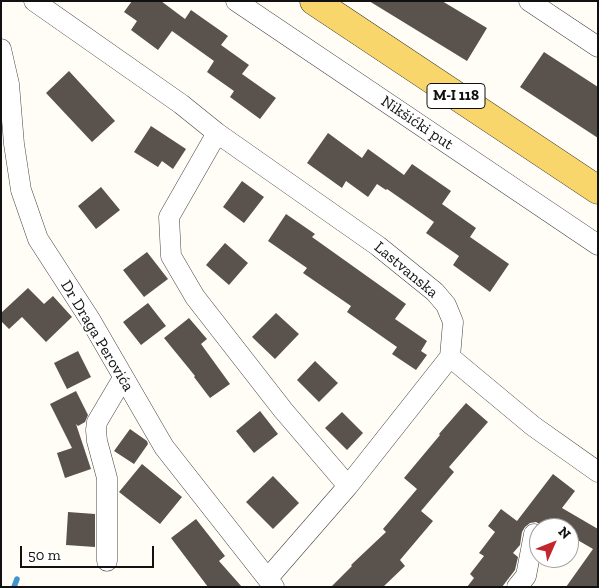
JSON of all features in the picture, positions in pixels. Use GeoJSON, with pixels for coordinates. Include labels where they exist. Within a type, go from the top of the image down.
{"type":"FeatureCollection","features":[{"type":"Feature","properties":{"kind":"main road","name":"M-I 118"},"geometry":{"type":"LineString","coordinates":[[314,1],[598,190]]}},
{"type":"Feature","properties":{"kind":"street","name":"Lastvanska"},"geometry":{"type":"LineString","coordinates":[[34,1],[378,246],[435,292],[446,305],[453,322],[450,357]]}},
{"type":"Feature","properties":{"kind":"street","name":"Nikšićki put"},"geometry":{"type":"LineString","coordinates":[[236,1],[598,245]]}},
{"type":"Feature","properties":{"kind":"street"},"geometry":{"type":"LineString","coordinates":[[529,1],[598,47]]}},
{"type":"Feature","properties":{"kind":"street","name":"Dr Draga Perovića"},"geometry":{"type":"LineString","coordinates":[[1,49],[9,84],[14,144],[21,190],[38,239],[91,321],[164,446],[271,583]]}},
{"type":"Feature","properties":{"kind":"street"},"geometry":{"type":"LineString","coordinates":[[217,133],[169,217],[171,256],[195,297],[283,410],[348,486]]}},
{"type":"Feature","properties":{"kind":"street"},"geometry":{"type":"LineString","coordinates":[[271,583],[450,357],[533,426],[598,472]]}},
{"type":"Feature","properties":{"kind":"street"},"geometry":{"type":"LineString","coordinates":[[107,561],[107,478],[96,430],[97,422],[123,378]]}},
{"type":"Feature","properties":{"kind":"street"},"geometry":{"type":"LineString","coordinates":[[517,587],[526,576],[529,560]]}},
{"type":"Feature","properties":{"kind":"building"},"geometry":{"type":"Polygon","coordinates":[[[132,1],[161,1],[185,19],[191,10],[228,36],[221,45],[249,65],[242,74],[276,98],[260,119],[230,97],[234,91],[207,72],[214,61],[172,31],[158,50],[131,30],[137,21],[124,12],[132,1]]]}},
{"type":"Feature","properties":{"kind":"building"},"geometry":{"type":"Polygon","coordinates":[[[369,1],[442,1],[487,28],[467,61],[369,1]]]}},
{"type":"Feature","properties":{"kind":"building"},"geometry":{"type":"Polygon","coordinates":[[[544,52],[598,87],[598,138],[520,87],[544,52]]]}},
{"type":"Feature","properties":{"kind":"building"},"geometry":{"type":"Polygon","coordinates":[[[69,71],[115,121],[92,142],[46,93],[69,71]]]}},
{"type":"Feature","properties":{"kind":"building"},"geometry":{"type":"Polygon","coordinates":[[[151,126],[186,149],[173,169],[162,161],[158,167],[134,152],[151,126]]]}},
{"type":"Feature","properties":{"kind":"building"},"geometry":{"type":"Polygon","coordinates":[[[328,133],[362,158],[368,149],[404,175],[412,164],[451,191],[442,204],[476,228],[470,237],[509,264],[490,292],[453,265],[459,256],[426,233],[434,222],[410,205],[377,184],[368,197],[346,181],[342,188],[307,163],[328,133]]]}},
{"type":"Feature","properties":{"kind":"building"},"geometry":{"type":"Polygon","coordinates":[[[242,181],[264,197],[244,223],[223,207],[242,181]]]}},
{"type":"Feature","properties":{"kind":"building"},"geometry":{"type":"Polygon","coordinates":[[[101,187],[120,210],[96,229],[78,206],[101,187]]]}},
{"type":"Feature","properties":{"kind":"building"},"geometry":{"type":"Polygon","coordinates":[[[286,214],[315,234],[312,237],[406,304],[395,319],[427,341],[421,351],[427,355],[416,370],[392,354],[397,347],[347,312],[351,306],[303,273],[307,268],[268,241],[286,214]]]}},
{"type":"Feature","properties":{"kind":"building"},"geometry":{"type":"Polygon","coordinates":[[[225,243],[248,263],[229,285],[206,265],[225,243]]]}},
{"type":"Feature","properties":{"kind":"building"},"geometry":{"type":"Polygon","coordinates":[[[147,252],[168,279],[144,297],[123,270],[147,252]]]}},
{"type":"Feature","properties":{"kind":"building"},"geometry":{"type":"Polygon","coordinates":[[[28,288],[44,304],[53,296],[72,317],[46,342],[22,317],[9,329],[1,321],[1,313],[28,288]]]}},
{"type":"Feature","properties":{"kind":"building"},"geometry":{"type":"Polygon","coordinates":[[[148,303],[166,326],[141,345],[123,322],[148,303]]]}},
{"type":"Feature","properties":{"kind":"building"},"geometry":{"type":"Polygon","coordinates":[[[276,313],[299,334],[275,359],[252,337],[276,313]]]}},
{"type":"Feature","properties":{"kind":"building"},"geometry":{"type":"Polygon","coordinates":[[[189,318],[207,339],[201,344],[230,384],[210,398],[164,338],[189,318]]]}},
{"type":"Feature","properties":{"kind":"building"},"geometry":{"type":"Polygon","coordinates":[[[78,351],[91,377],[67,389],[54,363],[78,351]]]}},
{"type":"Feature","properties":{"kind":"building"},"geometry":{"type":"Polygon","coordinates":[[[315,361],[338,383],[319,402],[297,380],[315,361]]]}},
{"type":"Feature","properties":{"kind":"building"},"geometry":{"type":"Polygon","coordinates":[[[76,391],[88,415],[85,422],[78,426],[76,424],[91,469],[65,478],[57,453],[72,448],[50,404],[76,391]]]}},
{"type":"Feature","properties":{"kind":"building"},"geometry":{"type":"Polygon","coordinates":[[[466,403],[488,422],[449,467],[454,472],[421,511],[433,521],[400,560],[405,566],[383,587],[331,587],[386,532],[383,529],[417,489],[404,478],[466,403]]]}},
{"type":"Feature","properties":{"kind":"building"},"geometry":{"type":"Polygon","coordinates":[[[260,411],[278,434],[254,453],[236,431],[260,411]]]}},
{"type":"Feature","properties":{"kind":"building"},"geometry":{"type":"Polygon","coordinates":[[[342,412],[363,433],[347,450],[325,428],[342,412]]]}},
{"type":"Feature","properties":{"kind":"building"},"geometry":{"type":"Polygon","coordinates":[[[130,429],[147,441],[148,444],[134,464],[114,451],[130,429]]]}},
{"type":"Feature","properties":{"kind":"building"},"geometry":{"type":"Polygon","coordinates":[[[142,464],[182,497],[160,524],[119,492],[142,464]]]}},
{"type":"Feature","properties":{"kind":"building"},"geometry":{"type":"Polygon","coordinates":[[[553,474],[575,491],[562,508],[598,529],[598,587],[566,587],[593,549],[579,541],[579,518],[529,518],[529,524],[522,532],[520,545],[513,553],[518,557],[515,570],[502,587],[467,587],[474,578],[470,574],[484,556],[479,553],[495,532],[488,526],[501,509],[517,521],[553,474]]]}},
{"type":"Feature","properties":{"kind":"building"},"geometry":{"type":"Polygon","coordinates":[[[273,476],[299,503],[273,529],[246,502],[273,476]]]}},
{"type":"Feature","properties":{"kind":"building"},"geometry":{"type":"Polygon","coordinates":[[[68,512],[95,514],[95,547],[66,545],[68,512]]]}},
{"type":"Feature","properties":{"kind":"building"},"geometry":{"type":"Polygon","coordinates":[[[196,519],[225,556],[219,561],[242,587],[208,587],[171,538],[196,519]]]}},
{"type":"Feature","properties":{"kind":"waterway"},"geometry":{"type":"LineString","coordinates":[[14,587],[17,579]]}}]}
